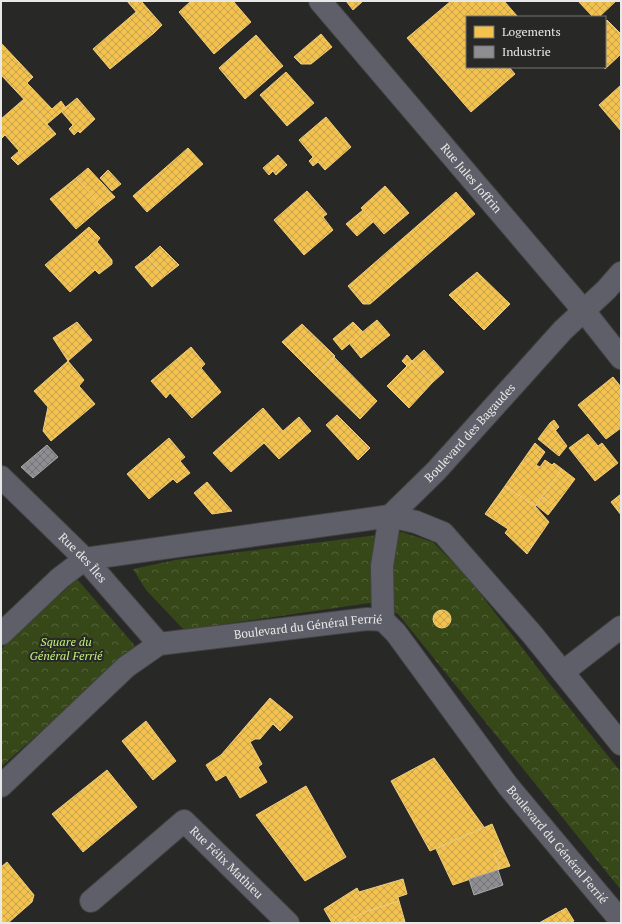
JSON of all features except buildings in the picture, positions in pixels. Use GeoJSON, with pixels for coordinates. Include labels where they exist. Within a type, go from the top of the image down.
{"type":"FeatureCollection","features":[{"type":"Feature","properties":{"kind":"street","name":"Rue Jules Joffrin"},"geometry":{"type":"LineString","coordinates":[[320,1],[584,311],[621,358]]}},
{"type":"Feature","properties":{"kind":"street","name":"Boulevard des Bagaudes"},"geometry":{"type":"LineString","coordinates":[[390,516],[436,471],[564,330],[621,273]]}},
{"type":"Feature","properties":{"kind":"street","name":"Rue des Îles"},"geometry":{"type":"LineString","coordinates":[[1,478],[85,559],[160,644]]}},
{"type":"Feature","properties":{"kind":"street"},"geometry":{"type":"LineString","coordinates":[[383,620],[382,566],[390,516]]}},
{"type":"Feature","properties":{"kind":"street"},"geometry":{"type":"LineString","coordinates":[[1,634],[60,578],[85,559],[390,516],[416,522],[443,533],[478,571],[564,672],[621,744]]}},
{"type":"Feature","properties":{"kind":"street","name":"Boulevard du Général Ferrié"},"geometry":{"type":"LineString","coordinates":[[1,786],[126,666],[160,644],[367,619],[383,620],[396,633],[508,786],[621,921]]}},
{"type":"Feature","properties":{"kind":"street"},"geometry":{"type":"LineString","coordinates":[[564,672],[621,627]]}},
{"type":"Feature","properties":{"kind":"street","name":"Rue Félix Mathieu"},"geometry":{"type":"LineString","coordinates":[[91,901],[184,821],[288,923]]}},
{"type":"Feature","properties":{"kind":"green space"},"geometry":{"type":"Polygon","coordinates":[[[402,532],[433,542],[469,579],[550,684],[621,772],[621,890],[398,614],[370,603],[184,630],[146,590],[133,569],[175,560],[402,532]]]}},
{"type":"Feature","properties":{"kind":"green space","name":"Square du Général Ferrié"},"geometry":{"type":"Polygon","coordinates":[[[77,579],[136,647],[1,767],[1,649],[77,579]]]}}]}
